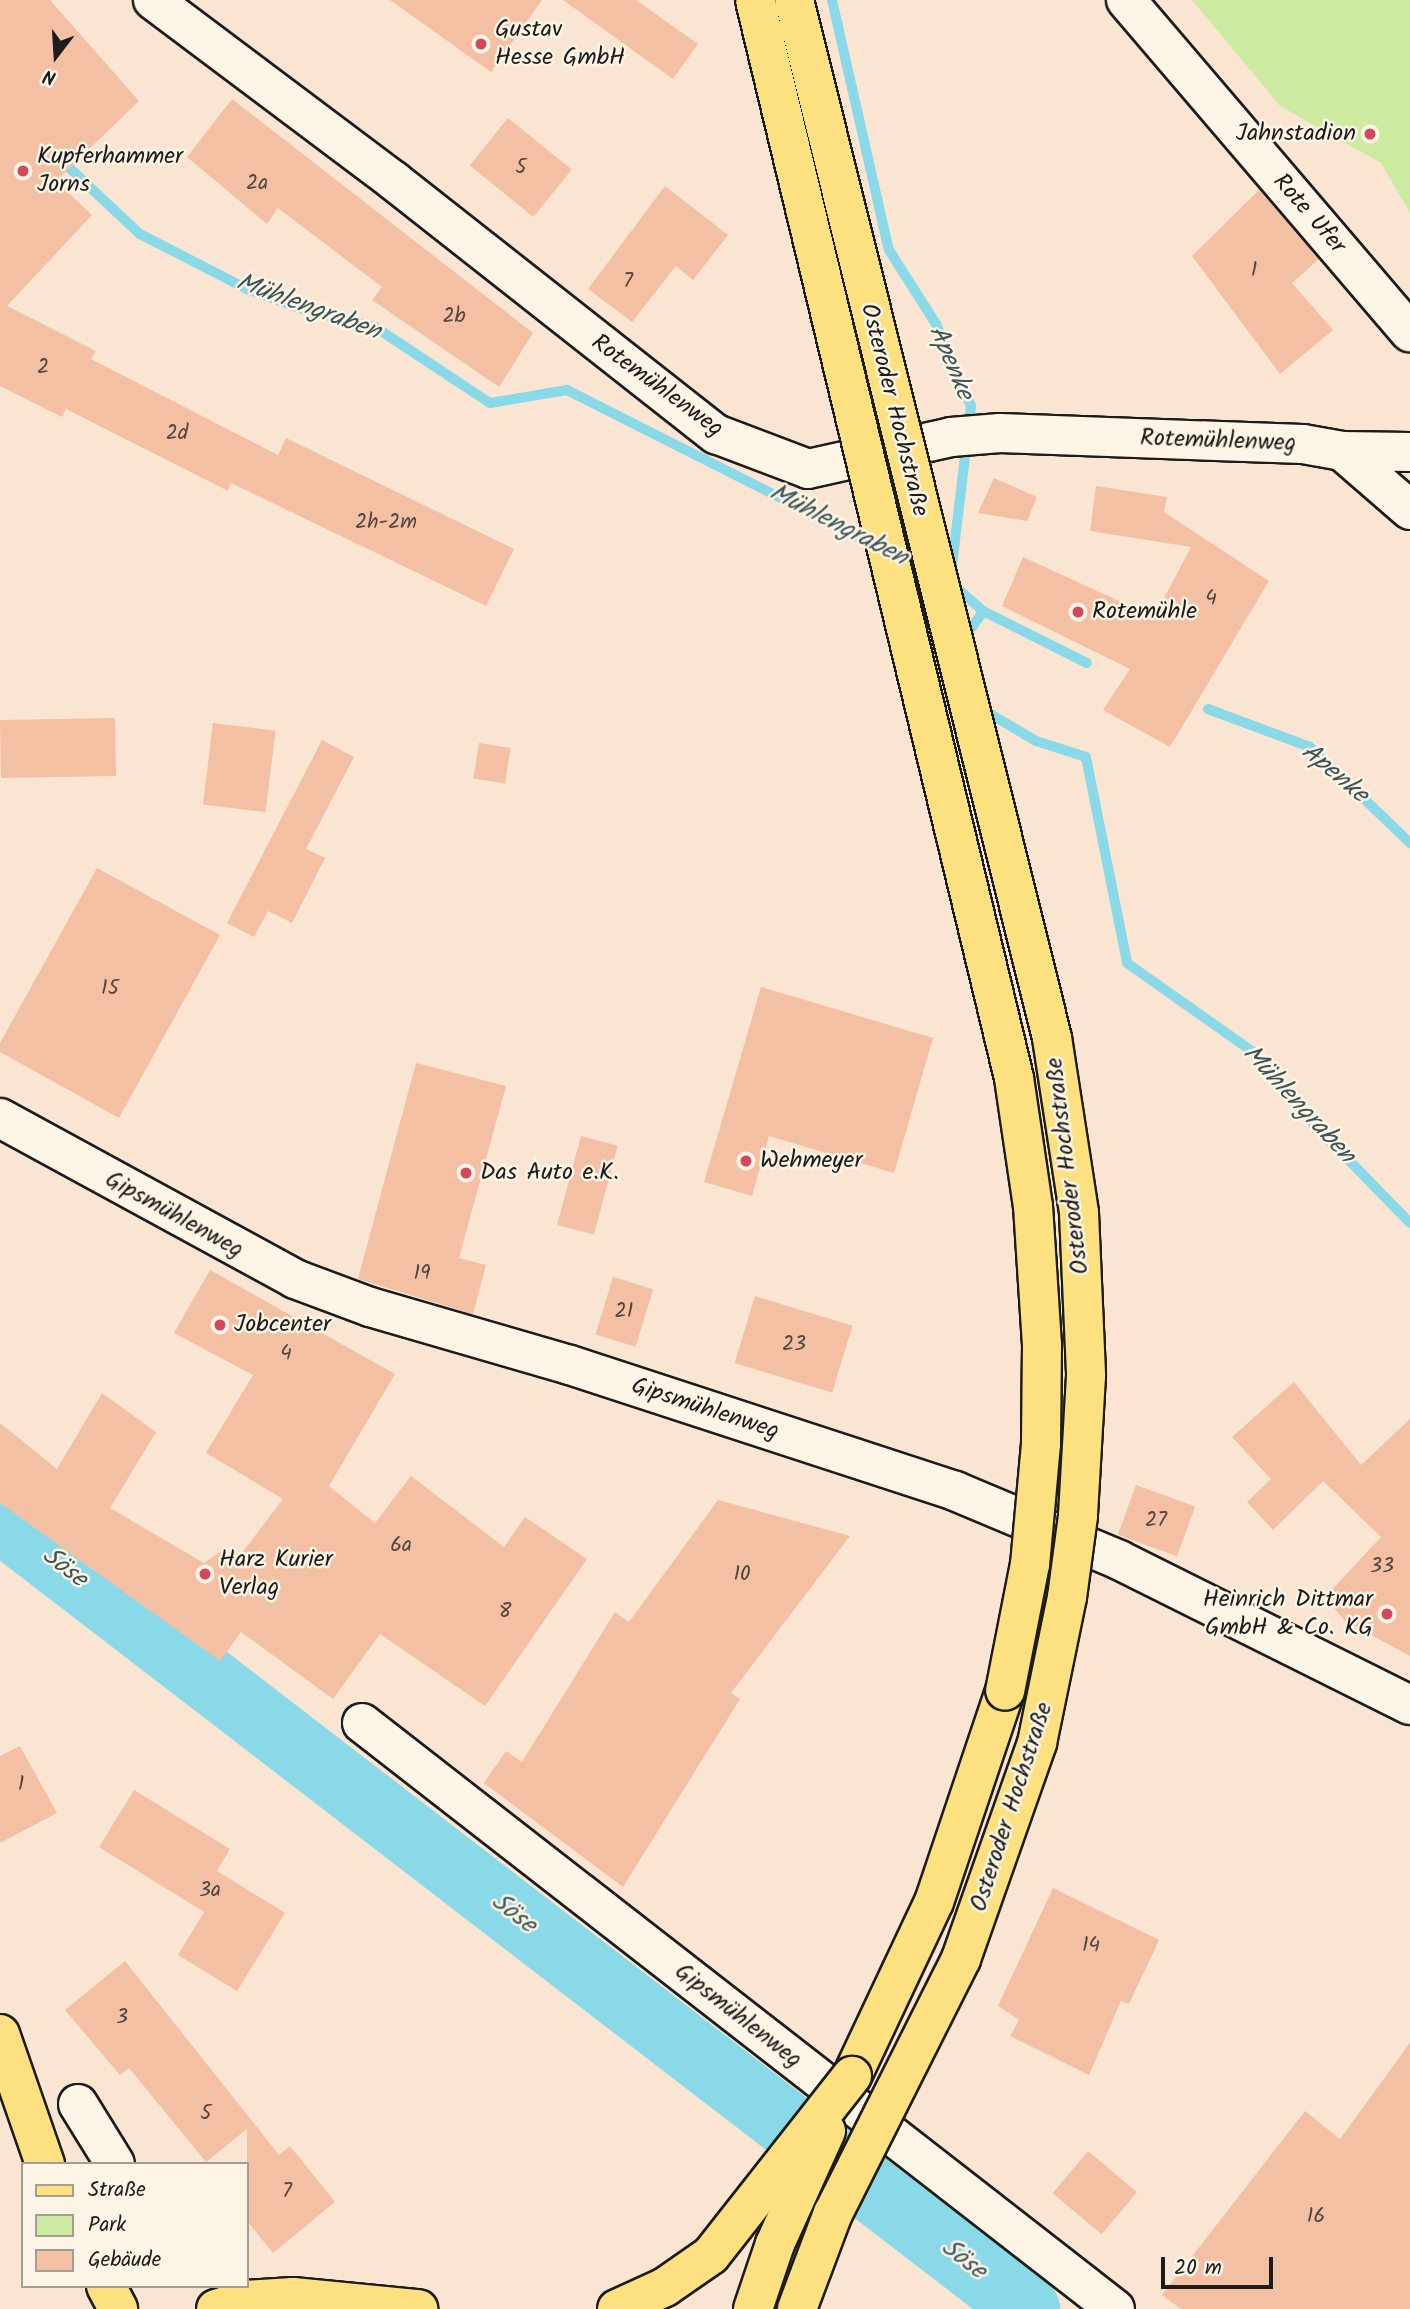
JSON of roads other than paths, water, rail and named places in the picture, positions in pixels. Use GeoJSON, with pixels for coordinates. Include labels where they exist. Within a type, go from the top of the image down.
{"type":"FeatureCollection","features":[{"type":"Feature","properties":{"kind":"main road","name":"Osteroder Hochstraße"},"geometry":{"type":"LineString","coordinates":[[753,2309],[775,2244],[934,1902],[1005,1691],[1030,1564],[1041,1444],[1042,1345],[1033,1206],[1014,1078],[755,0]]}},
{"type":"Feature","properties":{"kind":"main road","name":"Osteroder Hochstraße"},"geometry":{"type":"LineString","coordinates":[[794,0],[1052,1038],[1079,1213],[1086,1376],[1078,1516],[1067,1597],[1038,1743],[961,1959],[833,2213],[797,2309]]}},
{"type":"Feature","properties":{"kind":"main road"},"geometry":{"type":"LineString","coordinates":[[0,2034],[44,2162]]}},
{"type":"Feature","properties":{"kind":"main road"},"geometry":{"type":"LineString","coordinates":[[617,2309],[665,2287],[711,2255],[852,2076]]}},
{"type":"Feature","properties":{"kind":"main road"},"geometry":{"type":"LineString","coordinates":[[107,2288],[118,2309]]}},
{"type":"Feature","properties":{"kind":"main road"},"geometry":{"type":"LineString","coordinates":[[216,2309],[245,2300],[293,2297],[418,2309]]}},
{"type":"Feature","properties":{"kind":"street","name":"Rotemühlenweg"},"geometry":{"type":"LineString","coordinates":[[153,0],[394,181],[716,434],[808,469],[951,438],[1000,433],[1303,444],[1342,452],[1410,510]]}},
{"type":"Feature","properties":{"kind":"street","name":"Rote Ufer"},"geometry":{"type":"LineString","coordinates":[[1126,0],[1410,332]]}},
{"type":"Feature","properties":{"kind":"street"},"geometry":{"type":"LineString","coordinates":[[1342,452],[1410,452]]}},
{"type":"Feature","properties":{"kind":"street","name":"Gipsmühlenweg"},"geometry":{"type":"LineString","coordinates":[[0,1118],[296,1279],[370,1307],[570,1365],[955,1491],[1119,1560],[1410,1705]]}},
{"type":"Feature","properties":{"kind":"street","name":"Gipsmühlenweg"},"geometry":{"type":"LineString","coordinates":[[362,1723],[1115,2309]]}},
{"type":"Feature","properties":{"kind":"street"},"geometry":{"type":"LineString","coordinates":[[78,2104],[109,2162]]}},
{"type":"Feature","properties":{"kind":"waterway","name":"Apenke"},"geometry":{"type":"LineString","coordinates":[[832,0],[889,250],[936,324],[971,406],[950,582],[983,611],[1087,663]]}},
{"type":"Feature","properties":{"kind":"waterway","name":"Mühlengraben"},"geometry":{"type":"LineString","coordinates":[[60,159],[140,234],[247,289],[305,310],[375,327],[490,403],[567,390],[876,546]]}},
{"type":"Feature","properties":{"kind":"waterway","name":"Mühlengraben"},"geometry":{"type":"LineString","coordinates":[[963,640],[983,611]]}},
{"type":"Feature","properties":{"kind":"waterway","name":"Mühlengraben"},"geometry":{"type":"LineString","coordinates":[[982,709],[1036,741],[1086,757],[1127,963],[1253,1052],[1296,1106],[1410,1223]]}},
{"type":"Feature","properties":{"kind":"waterway","name":"Apenke"},"geometry":{"type":"LineString","coordinates":[[1208,709],[1310,747],[1410,843]]}},
{"type":"Feature","properties":{"kind":"waterway","name":"Söse"},"geometry":{"type":"LineString","coordinates":[[0,1519],[1027,2309]]}},
{"type":"Feature","properties":{"kind":"place","name":"Gustav Hesse GmbH"},"geometry":{"type":"Point","coordinates":[481,44]}},
{"type":"Feature","properties":{"kind":"place","name":"Jahnstadion"},"geometry":{"type":"Point","coordinates":[1370,134]}},
{"type":"Feature","properties":{"kind":"place","name":"Kupferhammer Jorns"},"geometry":{"type":"Point","coordinates":[23,171]}},
{"type":"Feature","properties":{"kind":"place","name":"Rotemühle"},"geometry":{"type":"Point","coordinates":[1078,612]}},
{"type":"Feature","properties":{"kind":"place","name":"Wehmeyer"},"geometry":{"type":"Point","coordinates":[746,1161]}},
{"type":"Feature","properties":{"kind":"place","name":"Das Auto e.K."},"geometry":{"type":"Point","coordinates":[466,1173]}},
{"type":"Feature","properties":{"kind":"place","name":"Jobcenter"},"geometry":{"type":"Point","coordinates":[220,1325]}},
{"type":"Feature","properties":{"kind":"place","name":"Harz Kurier Verlag"},"geometry":{"type":"Point","coordinates":[205,1574]}},
{"type":"Feature","properties":{"kind":"place","name":"Heinrich Dittmar GmbH & Co. KG"},"geometry":{"type":"Point","coordinates":[1387,1614]}}]}
